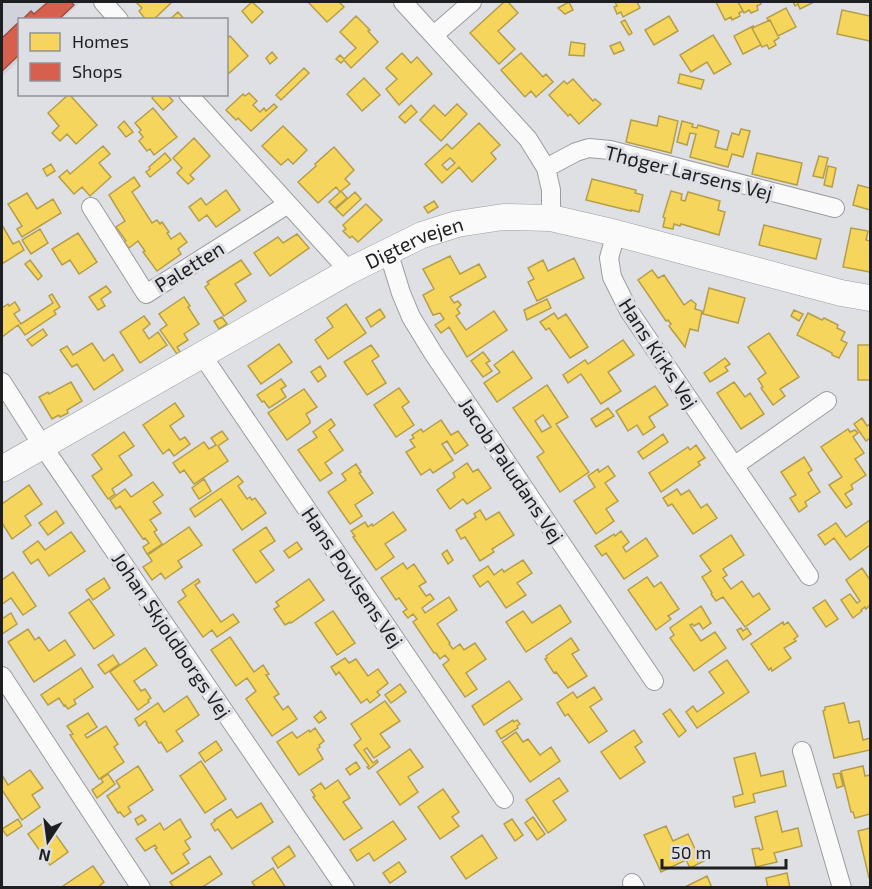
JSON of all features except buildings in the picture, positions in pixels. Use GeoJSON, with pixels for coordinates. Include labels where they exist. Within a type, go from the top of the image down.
{"type":"FeatureCollection","features":[{"type":"Feature","properties":{"kind":"street"},"geometry":{"type":"LineString","coordinates":[[103,2],[117,18]]}},
{"type":"Feature","properties":{"kind":"street"},"geometry":{"type":"LineString","coordinates":[[403,2],[528,139],[546,168],[551,190],[551,218]]}},
{"type":"Feature","properties":{"kind":"street"},"geometry":{"type":"LineString","coordinates":[[434,35],[472,2]]}},
{"type":"Feature","properties":{"kind":"street"},"geometry":{"type":"LineString","coordinates":[[190,96],[350,272]]}},
{"type":"Feature","properties":{"kind":"street","name":"Thøger Larsens Vej"},"geometry":{"type":"LineString","coordinates":[[546,168],[576,152],[589,148],[610,150],[835,208]]}},
{"type":"Feature","properties":{"kind":"street","name":"Paletten"},"geometry":{"type":"LineString","coordinates":[[91,207],[146,294],[288,204]]}},
{"type":"Feature","properties":{"kind":"street","name":"Digtervejen"},"geometry":{"type":"LineString","coordinates":[[2,469],[388,251],[422,235],[457,224],[503,217],[551,218],[841,293],[870,298]]}},
{"type":"Feature","properties":{"kind":"street","name":"Hans Kirks Vej"},"geometry":{"type":"LineString","coordinates":[[616,233],[609,258],[612,277],[629,311],[808,576]]}},
{"type":"Feature","properties":{"kind":"street","name":"Jacob Paludans Vej"},"geometry":{"type":"LineString","coordinates":[[388,251],[411,317],[433,353],[654,681]]}},
{"type":"Feature","properties":{"kind":"street","name":"Hans Povlsens Vej"},"geometry":{"type":"LineString","coordinates":[[201,355],[504,800]]}},
{"type":"Feature","properties":{"kind":"street","name":"Johan Skjoldborgs Vej"},"geometry":{"type":"LineString","coordinates":[[2,382],[42,445],[345,888]]}},
{"type":"Feature","properties":{"kind":"street"},"geometry":{"type":"LineString","coordinates":[[734,466],[827,401]]}},
{"type":"Feature","properties":{"kind":"street"},"geometry":{"type":"LineString","coordinates":[[2,676],[141,888]]}},
{"type":"Feature","properties":{"kind":"street"},"geometry":{"type":"LineString","coordinates":[[802,751],[842,888]]}},
{"type":"Feature","properties":{"kind":"shaded area"},"geometry":{"type":"Polygon","coordinates":[[[2,2],[81,2],[63,18],[18,18],[18,61],[2,77],[2,2]]]}}]}
